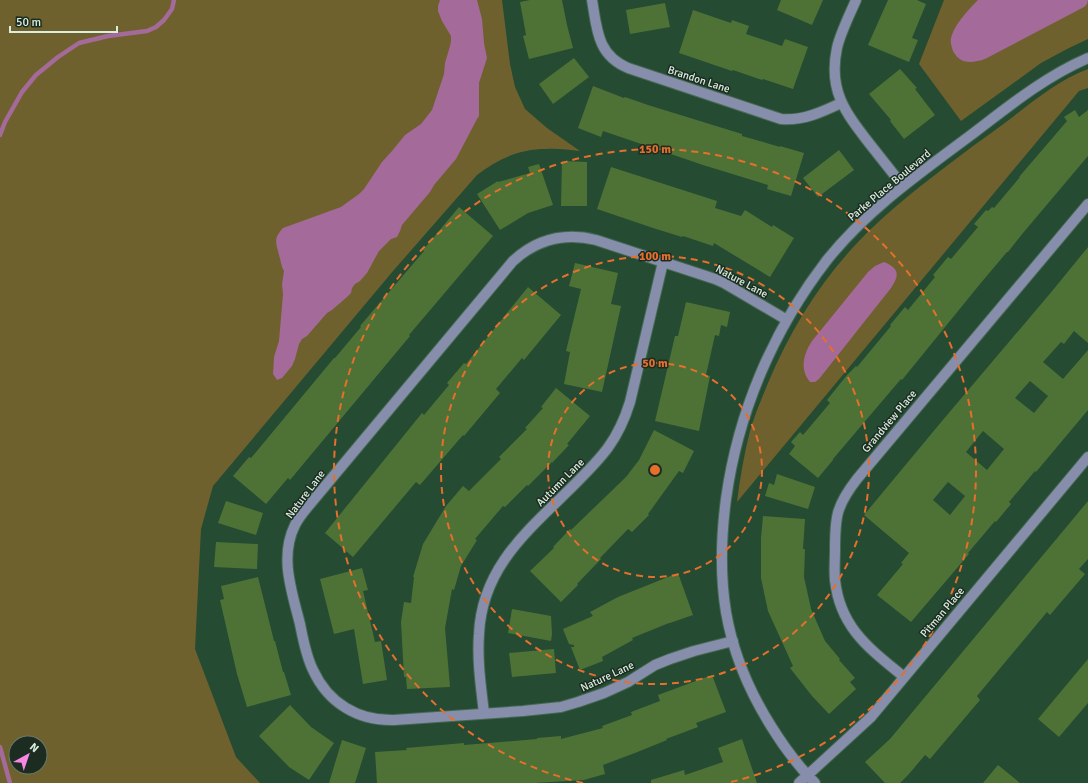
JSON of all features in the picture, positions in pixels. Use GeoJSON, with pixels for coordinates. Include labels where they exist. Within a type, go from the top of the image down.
{"type":"FeatureCollection","features":[{"type":"Feature","properties":{"kind":"street","name":"Brandon Lane"},"geometry":{"type":"LineString","coordinates":[[592,0],[598,33],[603,46],[610,57],[628,68],[781,119],[793,120],[805,117],[841,103]]}},
{"type":"Feature","properties":{"kind":"street"},"geometry":{"type":"LineString","coordinates":[[856,0],[836,53],[835,80],[841,103],[855,125],[903,186]]}},
{"type":"Feature","properties":{"kind":"street","name":"Parke Place Boulevard"},"geometry":{"type":"LineString","coordinates":[[815,783],[797,763],[765,717],[745,676],[733,641],[727,615],[722,575],[722,536],[728,487],[736,443],[749,401],[766,359],[787,320],[808,287],[838,248],[862,222],[903,186],[1032,89],[1059,72],[1088,58]]}},
{"type":"Feature","properties":{"kind":"street","name":"Grandview Place"},"geometry":{"type":"LineString","coordinates":[[904,677],[868,647],[850,623],[842,608],[835,574],[835,528],[840,505],[847,492],[857,479],[1088,204]]}},
{"type":"Feature","properties":{"kind":"street","name":"Nature Lane"},"geometry":{"type":"LineString","coordinates":[[733,641],[670,659],[615,688],[578,702],[548,709],[394,720],[381,720],[362,716],[342,706],[330,696],[320,683],[310,664],[287,568],[289,543],[300,518],[311,503],[512,261],[535,245],[547,240],[572,236],[596,240],[724,283],[787,320]]}},
{"type":"Feature","properties":{"kind":"street","name":"Autumn Lane"},"geometry":{"type":"LineString","coordinates":[[484,713],[479,662],[479,634],[481,614],[488,589],[499,566],[509,552],[604,454],[624,421],[630,402],[663,262]]}},
{"type":"Feature","properties":{"kind":"street","name":"Pitman Place"},"geometry":{"type":"LineString","coordinates":[[799,783],[865,724],[1088,458]]}},
{"type":"Feature","properties":{"kind":"shaded area"},"geometry":{"type":"Polygon","coordinates":[[[0,0],[502,0],[510,64],[515,87],[525,109],[547,128],[580,151],[536,149],[518,153],[493,164],[477,175],[393,271],[213,486],[201,529],[195,649],[236,757],[260,783],[0,783],[0,0]]]}},
{"type":"Feature","properties":{"kind":"shaded area"},"geometry":{"type":"Polygon","coordinates":[[[440,0],[477,0],[482,19],[487,58],[479,83],[479,116],[456,159],[402,225],[397,237],[391,239],[379,251],[367,273],[355,284],[351,293],[327,313],[307,336],[302,339],[292,366],[282,378],[277,380],[273,374],[274,357],[279,341],[284,271],[276,244],[278,235],[283,228],[341,207],[359,194],[382,162],[405,135],[421,124],[432,110],[444,74],[445,63],[451,41],[451,36],[438,11],[440,0]]]}},
{"type":"Feature","properties":{"kind":"shaded area"},"geometry":{"type":"Polygon","coordinates":[[[944,0],[1088,0],[1088,39],[1041,63],[961,121],[919,64],[944,0]]]}},
{"type":"Feature","properties":{"kind":"shaded area"},"geometry":{"type":"Polygon","coordinates":[[[978,0],[1088,0],[1084,7],[985,59],[967,62],[959,59],[953,51],[951,45],[952,34],[958,23],[978,0]]]}},
{"type":"Feature","properties":{"kind":"shaded area"},"geometry":{"type":"Polygon","coordinates":[[[1088,69],[1088,88],[1079,91],[737,502],[742,466],[750,431],[768,383],[788,340],[812,300],[840,262],[872,228],[921,186],[1040,96],[1068,78],[1088,69]]]}},
{"type":"Feature","properties":{"kind":"shaded area"},"geometry":{"type":"Polygon","coordinates":[[[884,262],[893,267],[896,272],[897,276],[891,288],[819,379],[815,382],[810,382],[805,372],[804,361],[812,341],[868,272],[875,266],[884,262]]]}},
{"type":"Feature","properties":{"kind":"building"},"geometry":{"type":"Polygon","coordinates":[[[530,0],[562,0],[573,48],[529,59],[523,36],[526,35],[520,2],[530,0]]]}},
{"type":"Feature","properties":{"kind":"building"},"geometry":{"type":"Polygon","coordinates":[[[781,0],[823,0],[812,25],[777,10],[781,0]]]}},
{"type":"Feature","properties":{"kind":"building"},"geometry":{"type":"Polygon","coordinates":[[[888,0],[917,0],[926,4],[912,38],[918,40],[909,62],[868,45],[888,0]]]}},
{"type":"Feature","properties":{"kind":"building"},"geometry":{"type":"Polygon","coordinates":[[[665,3],[670,27],[630,34],[626,10],[665,3]]]}},
{"type":"Feature","properties":{"kind":"building"},"geometry":{"type":"Polygon","coordinates":[[[693,10],[731,23],[732,20],[749,26],[746,34],[782,46],[785,39],[808,47],[793,89],[733,70],[732,71],[679,53],[693,10]]]}},
{"type":"Feature","properties":{"kind":"building"},"geometry":{"type":"Polygon","coordinates":[[[574,58],[589,77],[553,104],[539,84],[574,58]]]}},
{"type":"Feature","properties":{"kind":"building"},"geometry":{"type":"Polygon","coordinates":[[[900,69],[917,88],[915,89],[935,115],[904,139],[890,121],[891,120],[869,94],[900,69]]]}},
{"type":"Feature","properties":{"kind":"building"},"geometry":{"type":"Polygon","coordinates":[[[593,86],[624,98],[625,97],[742,134],[742,136],[804,153],[791,196],[767,189],[768,185],[703,165],[603,131],[601,137],[578,128],[593,86]]]}},
{"type":"Feature","properties":{"kind":"building"},"geometry":{"type":"Polygon","coordinates":[[[1075,110],[1079,117],[1088,110],[1088,156],[980,284],[902,380],[901,379],[818,478],[789,454],[795,446],[791,442],[800,432],[803,435],[830,403],[827,400],[847,375],[856,366],[857,367],[905,307],[908,310],[935,277],[933,275],[948,257],[951,259],[978,227],[974,224],[986,210],[988,211],[992,207],[994,208],[1067,121],[1064,117],[1075,110]]]}},
{"type":"Feature","properties":{"kind":"building"},"geometry":{"type":"Polygon","coordinates":[[[839,150],[854,170],[818,197],[803,178],[839,150]]]}},
{"type":"Feature","properties":{"kind":"building"},"geometry":{"type":"Polygon","coordinates":[[[562,161],[587,162],[587,206],[561,206],[562,161]]]}},
{"type":"Feature","properties":{"kind":"building"},"geometry":{"type":"Polygon","coordinates":[[[539,164],[553,205],[528,213],[500,230],[477,194],[498,181],[530,173],[528,167],[539,164]]]}},
{"type":"Feature","properties":{"kind":"building"},"geometry":{"type":"Polygon","coordinates":[[[611,167],[717,201],[715,208],[741,216],[745,210],[772,227],[773,225],[794,238],[770,277],[714,243],[713,246],[683,236],[682,237],[597,209],[611,167]]]}},
{"type":"Feature","properties":{"kind":"building"},"geometry":{"type":"Polygon","coordinates":[[[459,207],[493,236],[409,335],[410,336],[290,480],[288,478],[266,504],[233,476],[249,457],[251,458],[459,207]]]}},
{"type":"Feature","properties":{"kind":"building"},"geometry":{"type":"Polygon","coordinates":[[[1088,247],[1088,343],[1074,331],[1064,344],[1061,342],[1043,362],[1063,379],[1088,350],[1088,410],[1009,502],[1011,504],[996,522],[995,521],[911,622],[877,595],[903,564],[901,563],[909,553],[864,515],[1088,247]],[[1030,381],[1015,398],[1034,413],[1048,396],[1030,381]],[[983,431],[966,452],[987,470],[1004,449],[983,431]],[[948,482],[933,500],[950,515],[965,496],[948,482]]]}},
{"type":"Feature","properties":{"kind":"building"},"geometry":{"type":"Polygon","coordinates":[[[575,263],[618,273],[611,304],[621,306],[602,392],[564,384],[570,352],[566,351],[581,289],[569,286],[575,263]]]}},
{"type":"Feature","properties":{"kind":"building"},"geometry":{"type":"Polygon","coordinates":[[[528,287],[561,315],[524,360],[522,358],[496,389],[500,393],[464,436],[463,435],[420,485],[416,482],[353,557],[325,533],[422,413],[424,415],[449,385],[447,383],[464,363],[466,364],[528,287]]]}},
{"type":"Feature","properties":{"kind":"building"},"geometry":{"type":"Polygon","coordinates":[[[686,302],[730,312],[727,327],[721,325],[719,336],[715,335],[706,375],[710,376],[699,431],[655,421],[675,336],[678,336],[686,302]]]}},
{"type":"Feature","properties":{"kind":"building"},"geometry":{"type":"Polygon","coordinates":[[[556,388],[590,416],[567,444],[569,445],[552,463],[505,507],[503,506],[475,539],[477,540],[461,566],[454,590],[452,589],[445,628],[450,687],[407,689],[406,677],[404,677],[401,622],[404,602],[411,603],[413,577],[423,544],[446,506],[463,486],[469,491],[501,459],[499,457],[527,429],[525,428],[543,408],[541,407],[556,388]]]}},
{"type":"Feature","properties":{"kind":"building"},"geometry":{"type":"Polygon","coordinates":[[[654,430],[694,451],[683,473],[679,471],[648,514],[649,515],[632,532],[628,529],[561,602],[530,571],[554,548],[553,547],[570,529],[571,530],[626,477],[639,460],[654,430]]]}},
{"type":"Feature","properties":{"kind":"building"},"geometry":{"type":"Polygon","coordinates":[[[777,474],[815,487],[808,509],[765,496],[769,483],[774,485],[777,474]]]}},
{"type":"Feature","properties":{"kind":"building"},"geometry":{"type":"Polygon","coordinates":[[[226,501],[263,513],[256,535],[218,523],[226,501]]]}},
{"type":"Feature","properties":{"kind":"building"},"geometry":{"type":"Polygon","coordinates":[[[1088,501],[1088,559],[1079,569],[1085,574],[1050,615],[1047,612],[977,696],[980,700],[930,759],[925,755],[900,783],[885,783],[865,762],[890,739],[1088,501]]]}},
{"type":"Feature","properties":{"kind":"building"},"geometry":{"type":"Polygon","coordinates":[[[763,516],[805,519],[803,549],[805,549],[804,577],[811,609],[825,641],[855,678],[850,682],[856,689],[829,714],[812,696],[790,668],[793,666],[768,611],[761,578],[761,538],[763,516]]]}},
{"type":"Feature","properties":{"kind":"building"},"geometry":{"type":"Polygon","coordinates":[[[216,542],[258,544],[257,569],[214,567],[216,542]]]}},
{"type":"Feature","properties":{"kind":"building"},"geometry":{"type":"Polygon","coordinates":[[[362,568],[368,590],[363,591],[375,642],[381,641],[387,680],[363,684],[354,629],[334,634],[320,579],[362,568]]]}},
{"type":"Feature","properties":{"kind":"building"},"geometry":{"type":"Polygon","coordinates":[[[678,573],[693,615],[632,638],[633,640],[602,657],[603,661],[580,670],[571,647],[574,647],[574,645],[569,644],[563,629],[593,616],[590,612],[618,597],[678,573]]]}},
{"type":"Feature","properties":{"kind":"building"},"geometry":{"type":"Polygon","coordinates":[[[258,577],[274,641],[291,695],[247,707],[237,674],[220,600],[224,599],[221,586],[258,577]]]}},
{"type":"Feature","properties":{"kind":"building"},"geometry":{"type":"Polygon","coordinates":[[[512,609],[551,616],[551,641],[508,633],[512,609]]]}},
{"type":"Feature","properties":{"kind":"building"},"geometry":{"type":"Polygon","coordinates":[[[554,649],[556,673],[512,677],[509,653],[554,649]]]}},
{"type":"Feature","properties":{"kind":"building"},"geometry":{"type":"Polygon","coordinates":[[[1088,659],[1088,703],[1059,737],[1038,719],[1088,659]]]}},
{"type":"Feature","properties":{"kind":"building"},"geometry":{"type":"Polygon","coordinates":[[[712,675],[726,712],[696,723],[698,727],[603,765],[605,774],[584,780],[534,783],[377,783],[375,752],[407,750],[406,748],[464,743],[464,745],[561,736],[561,739],[603,728],[602,726],[632,715],[631,712],[660,701],[658,695],[712,675]]]}},
{"type":"Feature","properties":{"kind":"building"},"geometry":{"type":"Polygon","coordinates":[[[290,705],[311,727],[334,743],[309,780],[289,767],[259,736],[290,705]]]}},
{"type":"Feature","properties":{"kind":"building"},"geometry":{"type":"Polygon","coordinates":[[[742,739],[757,783],[651,783],[651,780],[684,770],[685,775],[723,762],[718,748],[742,739]]]}},
{"type":"Feature","properties":{"kind":"building"},"geometry":{"type":"Polygon","coordinates":[[[342,740],[366,748],[355,783],[329,783],[342,740]]]}},
{"type":"Feature","properties":{"kind":"building"},"geometry":{"type":"Polygon","coordinates":[[[998,765],[1020,783],[983,783],[998,765]]]}},
{"type":"Feature","properties":{"kind":"waterway"},"geometry":{"type":"LineString","coordinates":[[0,135],[5,122],[22,92],[36,75],[58,57],[79,43],[108,36],[147,31],[156,27],[164,20],[172,9],[174,0]]}},
{"type":"Feature","properties":{"kind":"waterway"},"geometry":{"type":"LineString","coordinates":[[0,747],[10,783]]}}]}
